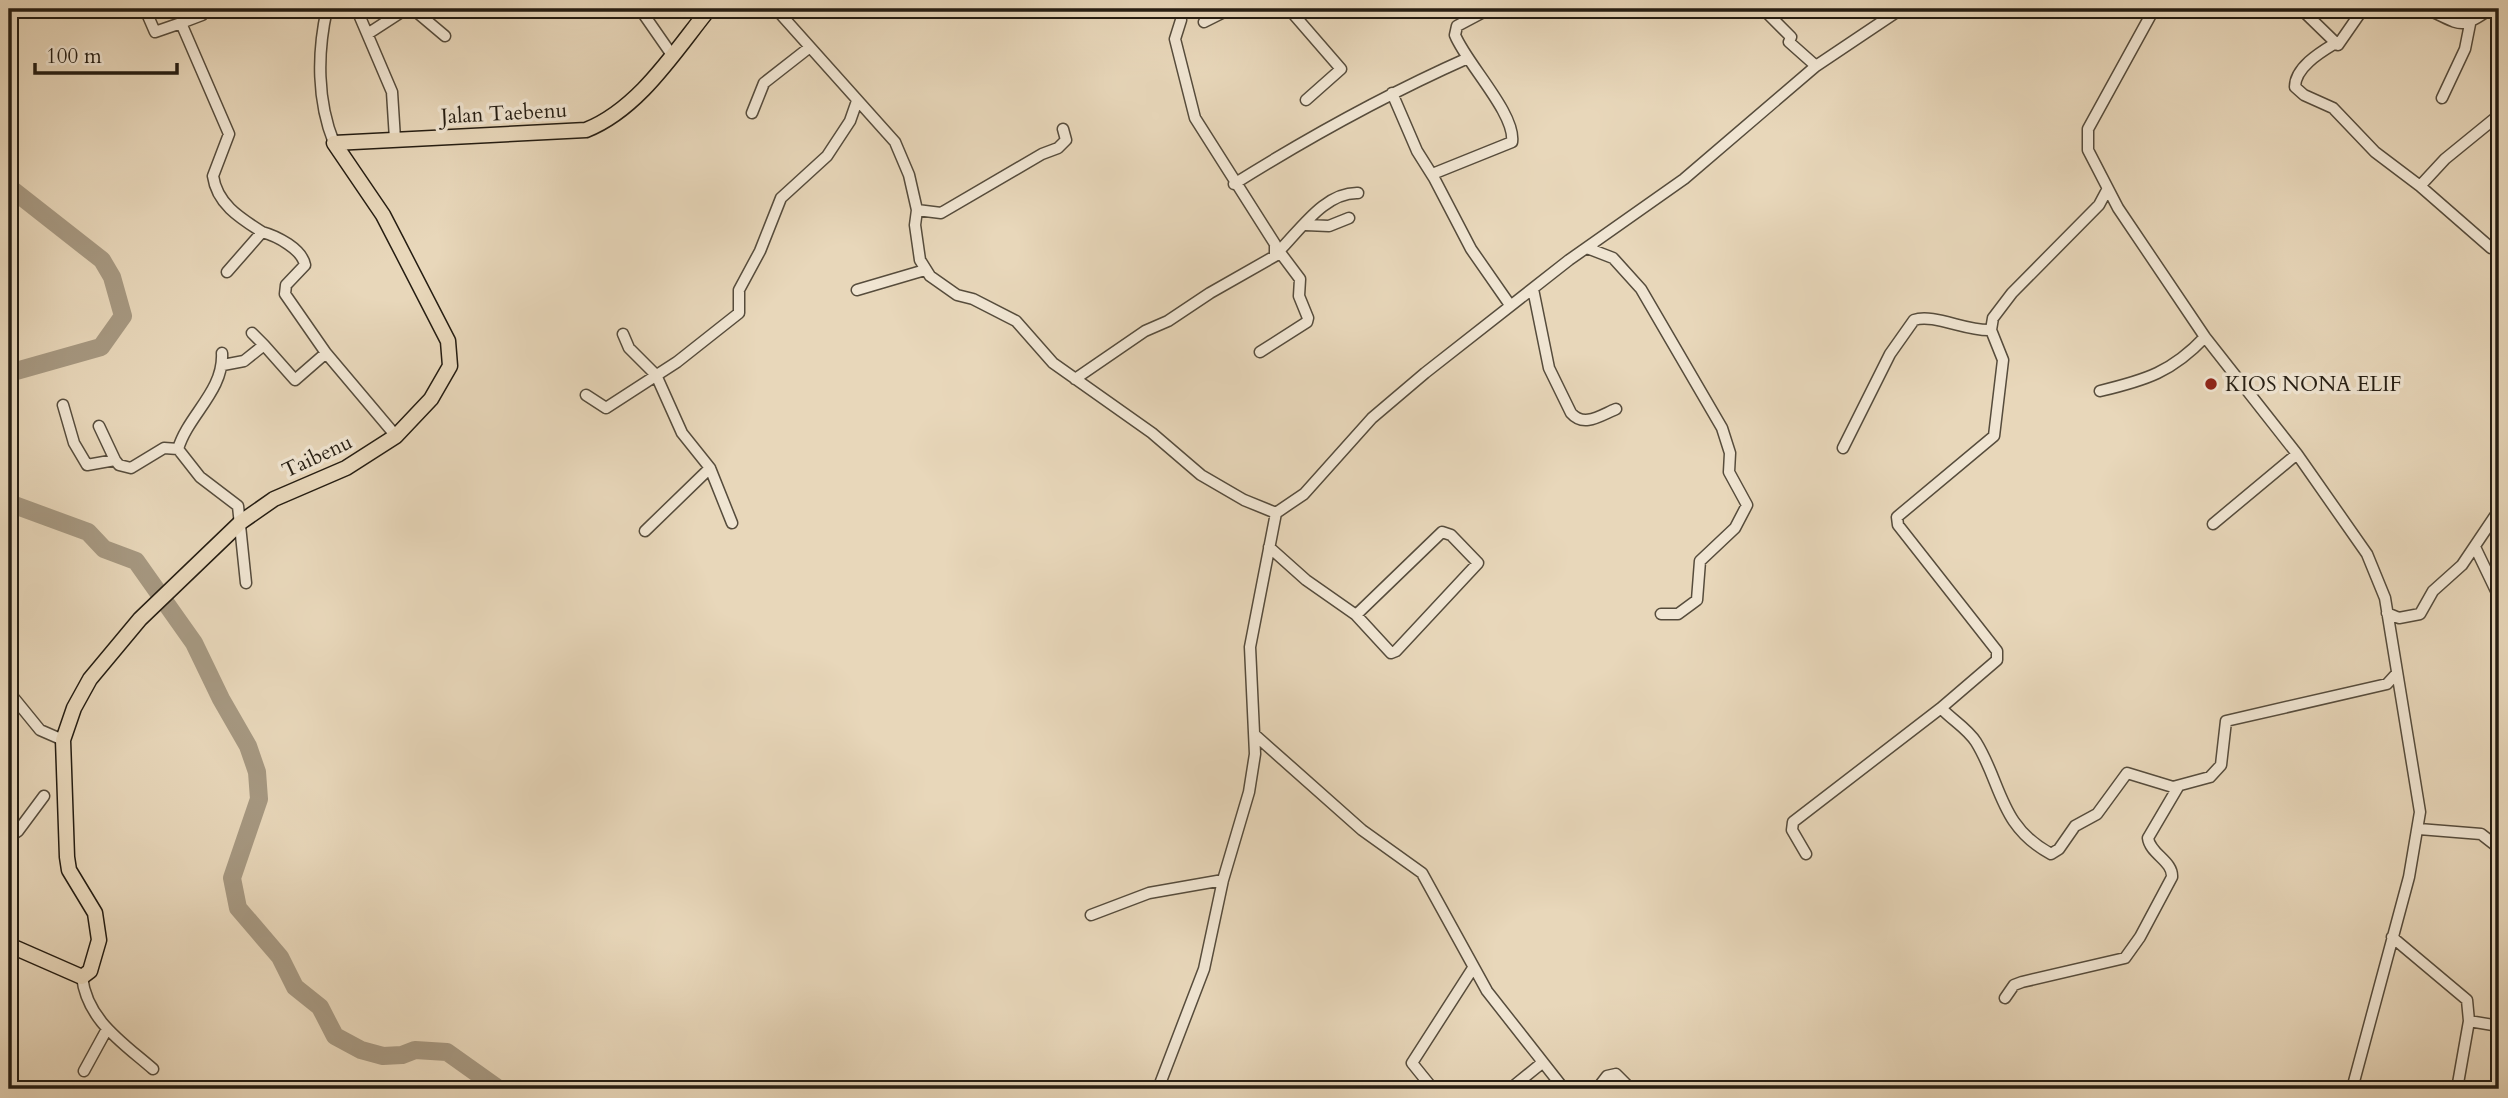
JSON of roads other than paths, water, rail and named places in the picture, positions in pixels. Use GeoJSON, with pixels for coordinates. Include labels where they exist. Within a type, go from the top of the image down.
{"type":"FeatureCollection","features":[{"type":"Feature","properties":{"kind":"main road","name":"Jalan Taebenu"},"geometry":{"type":"LineString","coordinates":[[334,143],[586,130],[625,105],[672,55],[709,9]]}},
{"type":"Feature","properties":{"kind":"main road","name":"Taibenu"},"geometry":{"type":"LineString","coordinates":[[82,977],[90,971],[99,940],[95,913],[69,870],[64,828],[63,740],[74,708],[90,679],[140,619],[241,522],[274,499],[345,468],[396,436],[420,412],[447,375],[451,351],[383,215],[334,143]]}},
{"type":"Feature","properties":{"kind":"main road"},"geometry":{"type":"LineString","coordinates":[[9,945],[82,977]]}},
{"type":"Feature","properties":{"kind":"street"},"geometry":{"type":"LineString","coordinates":[[145,9],[155,32],[202,15],[205,9]]}},
{"type":"Feature","properties":{"kind":"street"},"geometry":{"type":"LineString","coordinates":[[327,9],[322,30],[321,96],[324,119],[334,143]]}},
{"type":"Feature","properties":{"kind":"street"},"geometry":{"type":"LineString","coordinates":[[358,9],[394,97],[396,139]]}},
{"type":"Feature","properties":{"kind":"street"},"geometry":{"type":"LineString","coordinates":[[369,33],[406,9]]}},
{"type":"Feature","properties":{"kind":"street"},"geometry":{"type":"LineString","coordinates":[[413,9],[445,36]]}},
{"type":"Feature","properties":{"kind":"street"},"geometry":{"type":"LineString","coordinates":[[640,9],[672,55]]}},
{"type":"Feature","properties":{"kind":"street"},"geometry":{"type":"LineString","coordinates":[[776,9],[895,142],[909,174],[917,210],[915,225],[920,260],[925,270],[957,295],[973,299],[1016,321],[1053,363],[1152,433],[1201,475],[1244,500],[1276,513]]}},
{"type":"Feature","properties":{"kind":"street"},"geometry":{"type":"LineString","coordinates":[[1204,22],[1230,9]]}},
{"type":"Feature","properties":{"kind":"street"},"geometry":{"type":"LineString","coordinates":[[1289,9],[1341,69],[1306,100]]}},
{"type":"Feature","properties":{"kind":"street"},"geometry":{"type":"LineString","coordinates":[[1434,178],[1435,173],[1446,167],[1511,142],[1512,131],[1502,111],[1455,35],[1457,26],[1489,9]]}},
{"type":"Feature","properties":{"kind":"street"},"geometry":{"type":"LineString","coordinates":[[1763,9],[1791,37],[1789,41],[1816,66]]}},
{"type":"Feature","properties":{"kind":"street"},"geometry":{"type":"LineString","coordinates":[[2154,9],[2088,129],[2088,150],[2107,190],[2205,337],[2297,454],[2367,554],[2381,583],[2387,613],[2416,775],[2419,829],[2352,1089]]}},
{"type":"Feature","properties":{"kind":"street"},"geometry":{"type":"LineString","coordinates":[[2301,9],[2324,30],[2334,44]]}},
{"type":"Feature","properties":{"kind":"street"},"geometry":{"type":"LineString","coordinates":[[2363,9],[2341,43],[2334,44],[2309,62],[2295,79],[2295,87],[2304,95],[2333,108],[2375,152],[2420,186],[2491,248]]}},
{"type":"Feature","properties":{"kind":"street"},"geometry":{"type":"LineString","coordinates":[[2426,9],[2461,24],[2470,24],[2490,9]]}},
{"type":"Feature","properties":{"kind":"street"},"geometry":{"type":"LineString","coordinates":[[1158,1089],[1204,969],[1223,880],[1249,792],[1255,735],[1249,674],[1250,648],[1276,513],[1304,494],[1372,418],[1510,305],[1684,180],[1816,66],[1895,11]]}},
{"type":"Feature","properties":{"kind":"street"},"geometry":{"type":"LineString","coordinates":[[1181,20],[1175,39],[1191,107],[1200,129],[1277,249],[1300,279],[1299,296],[1308,318],[1307,322],[1260,352]]}},
{"type":"Feature","properties":{"kind":"street"},"geometry":{"type":"LineString","coordinates":[[181,23],[229,134],[213,176],[214,183],[230,209],[262,232],[281,239],[305,261],[300,273],[286,285],[285,294],[326,353],[396,436]]}},
{"type":"Feature","properties":{"kind":"street"},"geometry":{"type":"LineString","coordinates":[[2442,98],[2465,49],[2470,24]]}},
{"type":"Feature","properties":{"kind":"street"},"geometry":{"type":"LineString","coordinates":[[752,114],[764,83],[810,47]]}},
{"type":"Feature","properties":{"kind":"street"},"geometry":{"type":"LineString","coordinates":[[1234,184],[1298,144],[1392,93],[1468,58]]}},
{"type":"Feature","properties":{"kind":"street"},"geometry":{"type":"LineString","coordinates":[[1392,93],[1417,151],[1471,248],[1510,305]]}},
{"type":"Feature","properties":{"kind":"street"},"geometry":{"type":"LineString","coordinates":[[586,395],[606,408],[677,362],[739,313],[739,290],[760,251],[781,198],[827,156],[850,121],[857,101]]}},
{"type":"Feature","properties":{"kind":"street"},"geometry":{"type":"LineString","coordinates":[[2420,186],[2445,159],[2499,115]]}},
{"type":"Feature","properties":{"kind":"street"},"geometry":{"type":"LineString","coordinates":[[917,210],[941,213],[1042,154],[1058,148],[1066,140],[1063,129]]}},
{"type":"Feature","properties":{"kind":"street"},"geometry":{"type":"LineString","coordinates":[[1806,854],[1792,830],[1793,822],[1941,708],[1997,660],[1997,651],[1896,521],[1899,513],[1904,513],[1947,472],[1994,436],[2003,360],[1992,330],[1993,318],[2002,303],[2099,205],[2107,190]]}},
{"type":"Feature","properties":{"kind":"street"},"geometry":{"type":"LineString","coordinates":[[1075,380],[1145,331],[1168,321],[1210,293],[1271,261],[1277,249],[1336,197],[1358,192]]}},
{"type":"Feature","properties":{"kind":"street"},"geometry":{"type":"LineString","coordinates":[[1306,225],[1329,226],[1349,218]]}},
{"type":"Feature","properties":{"kind":"street"},"geometry":{"type":"LineString","coordinates":[[227,272],[262,232]]}},
{"type":"Feature","properties":{"kind":"street"},"geometry":{"type":"LineString","coordinates":[[1587,248],[1613,258],[1641,289],[1722,428],[1729,443],[1728,472],[1748,505],[1735,528],[1700,561],[1698,600],[1678,614],[1661,614]]}},
{"type":"Feature","properties":{"kind":"street"},"geometry":{"type":"LineString","coordinates":[[857,289],[925,270]]}},
{"type":"Feature","properties":{"kind":"street"},"geometry":{"type":"LineString","coordinates":[[1532,289],[1549,368],[1571,414],[1577,420],[1586,422],[1616,409]]}},
{"type":"Feature","properties":{"kind":"street"},"geometry":{"type":"LineString","coordinates":[[1843,448],[1890,354],[1914,320],[1923,318],[1976,330],[1992,330]]}},
{"type":"Feature","properties":{"kind":"street"},"geometry":{"type":"LineString","coordinates":[[252,333],[292,383],[326,353]]}},
{"type":"Feature","properties":{"kind":"street"},"geometry":{"type":"LineString","coordinates":[[623,334],[629,348],[656,375],[682,433],[710,468],[732,523]]}},
{"type":"Feature","properties":{"kind":"street"},"geometry":{"type":"LineString","coordinates":[[2100,391],[2162,372],[2183,360],[2205,337]]}},
{"type":"Feature","properties":{"kind":"street"},"geometry":{"type":"LineString","coordinates":[[178,449],[214,389],[223,359],[246,360],[264,345]]}},
{"type":"Feature","properties":{"kind":"street"},"geometry":{"type":"LineString","coordinates":[[63,405],[83,461],[88,465],[115,460]]}},
{"type":"Feature","properties":{"kind":"street"},"geometry":{"type":"LineString","coordinates":[[99,426],[119,465],[131,468],[164,449],[178,449]]}},
{"type":"Feature","properties":{"kind":"street"},"geometry":{"type":"LineString","coordinates":[[178,449],[201,477],[238,506],[246,583]]}},
{"type":"Feature","properties":{"kind":"street"},"geometry":{"type":"LineString","coordinates":[[2213,524],[2297,454]]}},
{"type":"Feature","properties":{"kind":"street"},"geometry":{"type":"LineString","coordinates":[[645,531],[710,468]]}},
{"type":"Feature","properties":{"kind":"street"},"geometry":{"type":"LineString","coordinates":[[2387,613],[2399,618],[2420,614],[2433,592],[2451,576],[2475,547],[2484,529],[2499,510]]}},
{"type":"Feature","properties":{"kind":"street"},"geometry":{"type":"LineString","coordinates":[[1269,547],[1306,580],[1356,615],[1385,649],[1394,653],[1478,563],[1451,535],[1442,532],[1356,615]]}},
{"type":"Feature","properties":{"kind":"street"},"geometry":{"type":"LineString","coordinates":[[2475,547],[2499,597]]}},
{"type":"Feature","properties":{"kind":"street"},"geometry":{"type":"LineString","coordinates":[[1941,708],[1978,744],[2005,809],[2025,832],[2051,854],[2059,849],[2075,826],[2097,814],[2127,773],[2178,787],[2203,780],[2218,771],[2226,721],[2387,684],[2397,673]]}},
{"type":"Feature","properties":{"kind":"street"},"geometry":{"type":"LineString","coordinates":[[9,692],[40,730],[63,740]]}},
{"type":"Feature","properties":{"kind":"street"},"geometry":{"type":"LineString","coordinates":[[1255,735],[1362,830],[1422,873],[1473,968],[1564,1089]]}},
{"type":"Feature","properties":{"kind":"street"},"geometry":{"type":"LineString","coordinates":[[2005,998],[2014,985],[2118,961],[2133,948],[2172,877],[2172,869],[2150,846],[2148,838],[2178,787]]}},
{"type":"Feature","properties":{"kind":"street"},"geometry":{"type":"LineString","coordinates":[[9,837],[18,831],[44,796]]}},
{"type":"Feature","properties":{"kind":"street"},"geometry":{"type":"LineString","coordinates":[[2419,829],[2481,834],[2499,848]]}},
{"type":"Feature","properties":{"kind":"street"},"geometry":{"type":"LineString","coordinates":[[1091,915],[1149,893],[1223,880]]}},
{"type":"Feature","properties":{"kind":"street"},"geometry":{"type":"LineString","coordinates":[[2392,937],[2465,997],[2469,1021],[2457,1089]]}},
{"type":"Feature","properties":{"kind":"street"},"geometry":{"type":"LineString","coordinates":[[1433,1089],[1412,1063],[1473,968]]}},
{"type":"Feature","properties":{"kind":"street"},"geometry":{"type":"LineString","coordinates":[[82,977],[90,1006],[107,1029],[153,1069]]}},
{"type":"Feature","properties":{"kind":"street"},"geometry":{"type":"LineString","coordinates":[[2469,1021],[2499,1026]]}},
{"type":"Feature","properties":{"kind":"street"},"geometry":{"type":"LineString","coordinates":[[84,1072],[107,1029]]}},
{"type":"Feature","properties":{"kind":"street"},"geometry":{"type":"LineString","coordinates":[[1510,1089],[1542,1063]]}},
{"type":"Feature","properties":{"kind":"street"},"geometry":{"type":"LineString","coordinates":[[1597,1089],[1607,1076],[1616,1074],[1631,1089]]}},
{"type":"Feature","properties":{"kind":"waterway"},"geometry":{"type":"LineString","coordinates":[[9,187],[102,260],[112,277],[123,316],[101,347],[9,373]]}},
{"type":"Feature","properties":{"kind":"waterway"},"geometry":{"type":"LineString","coordinates":[[9,503],[88,532],[104,549],[136,561],[194,643],[248,746],[257,772],[259,799],[232,878],[238,908],[280,957],[295,987],[320,1007],[335,1036],[361,1050],[383,1056],[402,1055],[415,1050],[447,1052],[499,1089]]}},
{"type":"Feature","properties":{"kind":"place","name":"KIOS NONA ELIF"},"geometry":{"type":"Point","coordinates":[2211,384]}}]}
